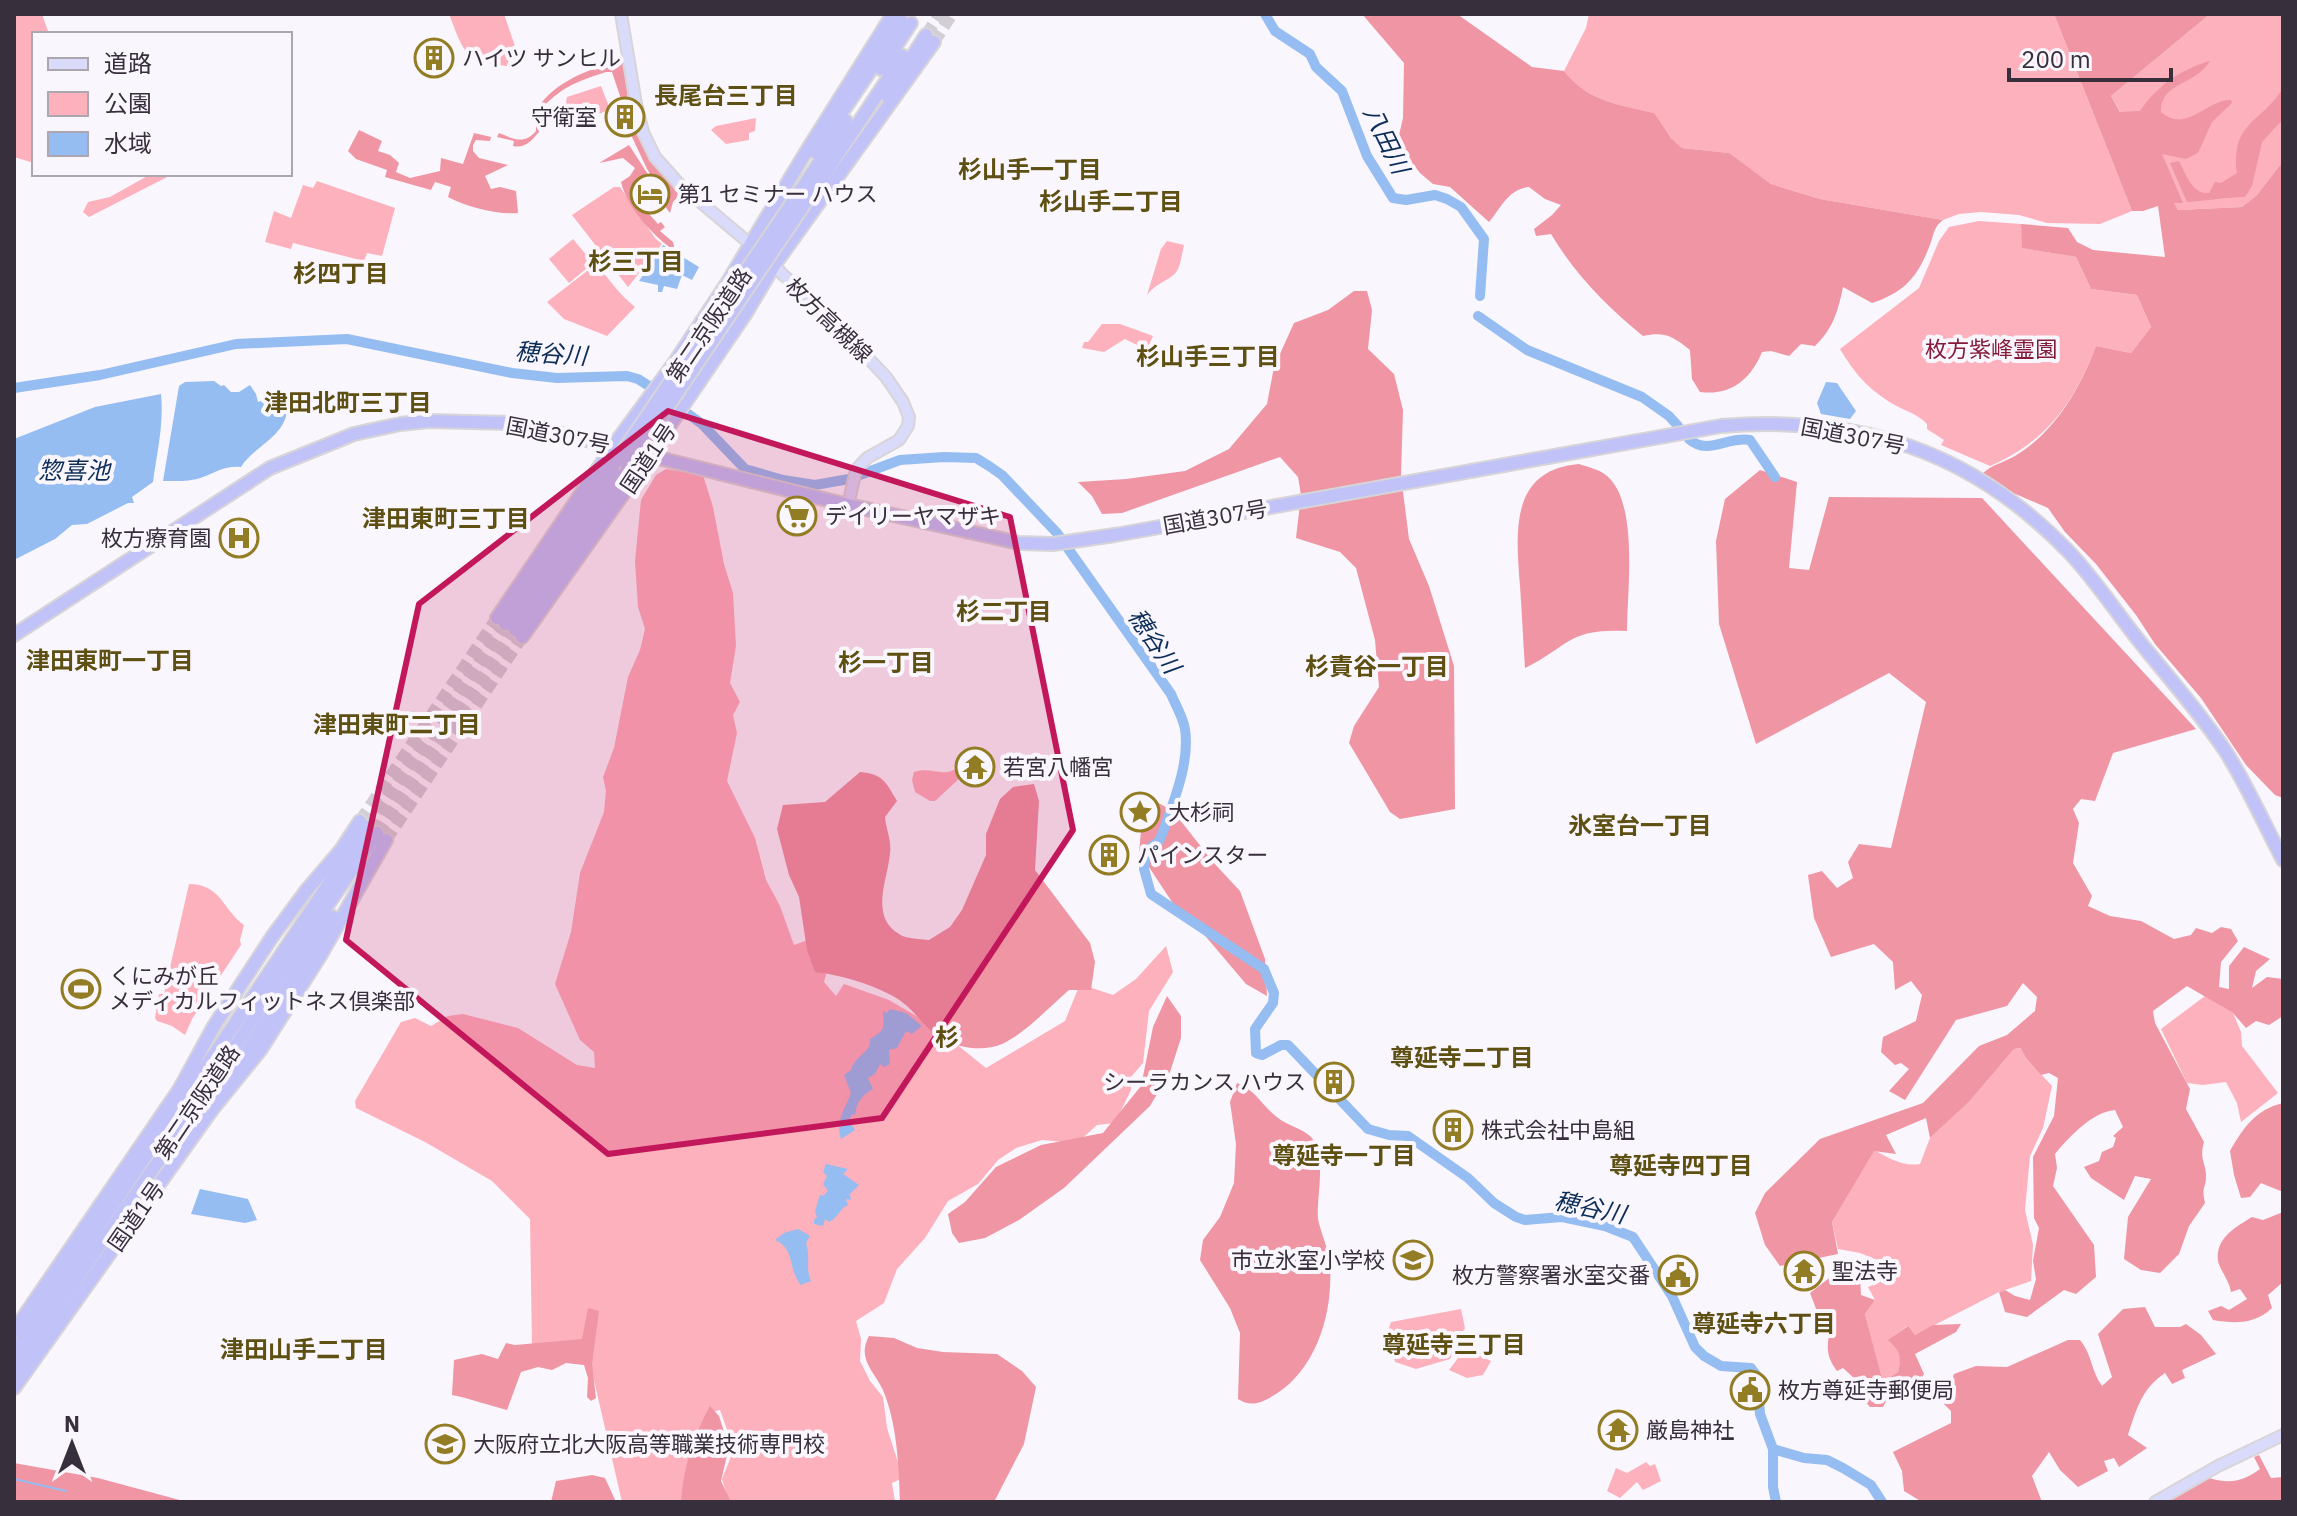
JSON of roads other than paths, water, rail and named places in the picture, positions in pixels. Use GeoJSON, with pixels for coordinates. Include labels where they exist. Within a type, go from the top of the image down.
{"type":"FeatureCollection","features":[{"type":"Feature","properties":{"kind":"highway","name":"国道1号"},"geometry":{"type":"LineString","coordinates":[[510,627],[614,445],[675,362],[787,184],[914,27]]}},
{"type":"Feature","properties":{"kind":"highway","name":"国道1号"},"geometry":{"type":"LineString","coordinates":[[510,627],[650,455],[746,313],[775,264],[813,211],[914,27]]}},
{"type":"Feature","properties":{"kind":"highway","name":"第二京阪道路"},"geometry":{"type":"LineString","coordinates":[[510,627],[627,467],[914,27]]}},
{"type":"Feature","properties":{"kind":"highway","name":"第二京阪道路"},"geometry":{"type":"LineString","coordinates":[[510,627],[613,466],[814,181]]}},
{"type":"Feature","properties":{"kind":"highway","name":"国道307号"},"geometry":{"type":"LineString","coordinates":[[14,635],[270,468],[354,434],[429,421],[515,423],[848,505],[1019,543],[1065,542],[1721,426],[1801,424],[1910,444],[2005,495],[2070,554],[2225,750],[2283,860]]}},
{"type":"Feature","properties":{"kind":"highway","name":"国道1号"},"geometry":{"type":"LineString","coordinates":[[14,1331],[179,1090],[214,1026],[272,937],[341,850],[373,830]]}},
{"type":"Feature","properties":{"kind":"highway","name":"国道1号"},"geometry":{"type":"LineString","coordinates":[[14,1388],[211,1111],[261,1049],[320,956],[356,891],[373,830]]}},
{"type":"Feature","properties":{"kind":"highway","name":"第二京阪道路"},"geometry":{"type":"LineString","coordinates":[[14,1369],[187,1120],[373,830]]}},
{"type":"Feature","properties":{"kind":"highway","name":"第二京阪道路"},"geometry":{"type":"LineString","coordinates":[[14,1352],[373,830]]}},
{"type":"Feature","properties":{"kind":"highway"},"geometry":{"type":"LineString","coordinates":[[171,1121],[217,1036],[341,850]]}},
{"type":"Feature","properties":{"kind":"highway"},"geometry":{"type":"LineString","coordinates":[[187,1120],[246,1052],[338,909],[356,891]]}},
{"type":"Feature","properties":{"kind":"main road","name":"枚方高槻線"},"geometry":{"type":"LineString","coordinates":[[621,14],[643,132],[666,173],[775,264],[820,307],[886,377],[906,409],[908,426],[899,440],[867,458],[856,470],[848,505]]}},
{"type":"Feature","properties":{"kind":"main road"},"geometry":{"type":"LineString","coordinates":[[2155,1502],[2218,1466],[2283,1435]]}},
{"type":"Feature","properties":{"kind":"water"},"geometry":{"type":"Polygon","coordinates":[[[663,245],[699,267],[692,280],[682,275],[677,289],[664,286],[662,292],[658,292],[658,285],[639,281],[663,245]]]}},
{"type":"Feature","properties":{"kind":"water"},"geometry":{"type":"Polygon","coordinates":[[[214,381],[231,392],[239,392],[250,385],[258,402],[270,405],[279,401],[281,409],[287,410],[281,427],[241,467],[226,468],[193,480],[163,481],[179,386],[185,382],[214,381]]]}},
{"type":"Feature","properties":{"kind":"water"},"geometry":{"type":"Polygon","coordinates":[[[1826,382],[1837,383],[1856,411],[1850,419],[1821,414],[1817,403],[1826,382]]]}},
{"type":"Feature","properties":{"kind":"water","name":"惣喜池"},"geometry":{"type":"Polygon","coordinates":[[[161,394],[161,428],[153,482],[132,497],[134,503],[128,503],[87,524],[72,525],[55,539],[14,560],[14,439],[95,407],[161,394]]]}},
{"type":"Feature","properties":{"kind":"water"},"geometry":{"type":"Polygon","coordinates":[[[890,1009],[906,1013],[922,1026],[912,1034],[906,1031],[897,1048],[889,1050],[890,1064],[884,1067],[880,1064],[875,1074],[868,1078],[873,1089],[861,1099],[855,1115],[852,1114],[849,1120],[855,1130],[841,1139],[840,1121],[851,1093],[844,1075],[868,1048],[870,1039],[879,1033],[884,1025],[883,1011],[887,1013],[890,1009]]]}},
{"type":"Feature","properties":{"kind":"water"},"geometry":{"type":"Polygon","coordinates":[[[826,1164],[848,1169],[843,1174],[859,1185],[850,1194],[851,1200],[846,1199],[848,1205],[829,1222],[825,1219],[823,1226],[814,1224],[814,1220],[820,1195],[828,1191],[823,1184],[827,1176],[823,1172],[826,1164]]]}},
{"type":"Feature","properties":{"kind":"water"},"geometry":{"type":"Polygon","coordinates":[[[200,1189],[248,1199],[257,1220],[245,1223],[191,1214],[200,1189]]]}},
{"type":"Feature","properties":{"kind":"water"},"geometry":{"type":"Polygon","coordinates":[[[798,1229],[810,1236],[806,1243],[811,1281],[801,1285],[786,1249],[775,1240],[784,1233],[798,1229]]]}},
{"type":"Feature","properties":{"kind":"waterway","name":"八田川"},"geometry":{"type":"LineString","coordinates":[[1265,14],[1275,31],[1310,54],[1316,67],[1342,91],[1367,156],[1393,198],[1406,200],[1435,195],[1461,207],[1484,239],[1480,296]]}},
{"type":"Feature","properties":{"kind":"waterway","name":"八田川"},"geometry":{"type":"LineString","coordinates":[[1478,316],[1527,350],[1642,397],[1678,426]]}},
{"type":"Feature","properties":{"kind":"waterway","name":"穂谷川"},"geometry":{"type":"LineString","coordinates":[[14,388],[100,375],[236,344],[347,339],[512,373],[557,378],[627,376],[660,393]]}},
{"type":"Feature","properties":{"kind":"waterway","name":"穂谷川"},"geometry":{"type":"LineString","coordinates":[[676,405],[702,424],[745,469],[783,480],[815,485],[849,479],[900,460],[944,457],[976,458],[1002,475],[1057,533],[1171,694],[1179,712],[1186,742],[1183,768],[1163,832],[1145,856],[1144,869],[1151,894],[1264,969],[1274,993],[1273,1003],[1255,1029],[1256,1053],[1262,1055],[1281,1045],[1288,1045],[1368,1129],[1408,1136],[1516,1217],[1525,1220],[1562,1217],[1605,1226],[1633,1237],[1672,1296],[1695,1347],[1721,1366],[1751,1368],[1757,1376],[1760,1414],[1773,1449],[1776,1502]]}},
{"type":"Feature","properties":{"kind":"waterway","name":"八田川"},"geometry":{"type":"LineString","coordinates":[[1689,439],[1703,446],[1750,440],[1775,477]]}},
{"type":"Feature","properties":{"kind":"waterway"},"geometry":{"type":"LineString","coordinates":[[1773,1449],[1804,1458],[1827,1460],[1871,1485],[1882,1502]]}},
{"type":"Feature","properties":{"kind":"waterway"},"geometry":{"type":"LineString","coordinates":[[14,1479],[66,1491]]}},
{"type":"Feature","properties":{"kind":"tunnel"},"geometry":{"type":"LineString","coordinates":[[926,35],[940,14]]}},
{"type":"Feature","properties":{"kind":"tunnel"},"geometry":{"type":"LineString","coordinates":[[934,42],[952,14]]}},
{"type":"Feature","properties":{"kind":"tunnel"},"geometry":{"type":"LineString","coordinates":[[360,821],[497,618]]}},
{"type":"Feature","properties":{"kind":"tunnel"},"geometry":{"type":"LineString","coordinates":[[367,827],[505,624]]}},
{"type":"Feature","properties":{"kind":"tunnel"},"geometry":{"type":"LineString","coordinates":[[377,833],[515,630]]}},
{"type":"Feature","properties":{"kind":"tunnel"},"geometry":{"type":"LineString","coordinates":[[386,840],[522,637]]}},
{"type":"Feature","properties":{"kind":"place","name":"ハイツ サンヒル"},"geometry":{"type":"Point","coordinates":[434,58]}},
{"type":"Feature","properties":{"kind":"place","name":"守衛室"},"geometry":{"type":"Point","coordinates":[625,117]}},
{"type":"Feature","properties":{"kind":"place","name":"第1 セミナー ハウス"},"geometry":{"type":"Point","coordinates":[650,194]}},
{"type":"Feature","properties":{"kind":"place","name":"デイリーヤマザキ"},"geometry":{"type":"Point","coordinates":[797,516]}},
{"type":"Feature","properties":{"kind":"place","name":"枚方療育園"},"geometry":{"type":"Point","coordinates":[239,538]}},
{"type":"Feature","properties":{"kind":"place","name":"若宮八幡宮"},"geometry":{"type":"Point","coordinates":[975,767]}},
{"type":"Feature","properties":{"kind":"place","name":"大杉祠"},"geometry":{"type":"Point","coordinates":[1140,812]}},
{"type":"Feature","properties":{"kind":"place","name":"パインスター"},"geometry":{"type":"Point","coordinates":[1109,855]}},
{"type":"Feature","properties":{"kind":"place","name":"くにみが丘 メディカルフィットネス倶楽部"},"geometry":{"type":"Point","coordinates":[81,989]}},
{"type":"Feature","properties":{"kind":"place","name":"シーラカンス ハウス"},"geometry":{"type":"Point","coordinates":[1334,1082]}},
{"type":"Feature","properties":{"kind":"place","name":"株式会社中島組"},"geometry":{"type":"Point","coordinates":[1453,1130]}},
{"type":"Feature","properties":{"kind":"place","name":"市立氷室小学校"},"geometry":{"type":"Point","coordinates":[1413,1260]}},
{"type":"Feature","properties":{"kind":"place","name":"聖法寺"},"geometry":{"type":"Point","coordinates":[1804,1271]}},
{"type":"Feature","properties":{"kind":"place","name":"枚方警察署氷室交番"},"geometry":{"type":"Point","coordinates":[1678,1275]}},
{"type":"Feature","properties":{"kind":"place","name":"枚方尊延寺郵便局"},"geometry":{"type":"Point","coordinates":[1750,1390]}},
{"type":"Feature","properties":{"kind":"place","name":"厳島神社"},"geometry":{"type":"Point","coordinates":[1618,1430]}},
{"type":"Feature","properties":{"kind":"place","name":"大阪府立北大阪高等職業技術専門校"},"geometry":{"type":"Point","coordinates":[445,1444]}},
{"type":"Feature","properties":{"kind":"district","name":"長尾台三丁目"},"geometry":{"type":"Point","coordinates":[726,96]}},
{"type":"Feature","properties":{"kind":"district","name":"杉山手一丁目"},"geometry":{"type":"Point","coordinates":[1030,170]}},
{"type":"Feature","properties":{"kind":"district","name":"杉山手二丁目"},"geometry":{"type":"Point","coordinates":[1111,202]}},
{"type":"Feature","properties":{"kind":"district","name":"杉三丁目"},"geometry":{"type":"Point","coordinates":[636,262]}},
{"type":"Feature","properties":{"kind":"district","name":"杉四丁目"},"geometry":{"type":"Point","coordinates":[341,274]}},
{"type":"Feature","properties":{"kind":"district","name":"杉山手三丁目"},"geometry":{"type":"Point","coordinates":[1208,357]}},
{"type":"Feature","properties":{"kind":"district","name":"津田北町三丁目"},"geometry":{"type":"Point","coordinates":[348,403]}},
{"type":"Feature","properties":{"kind":"district","name":"津田東町三丁目"},"geometry":{"type":"Point","coordinates":[446,519]}},
{"type":"Feature","properties":{"kind":"district","name":"杉二丁目"},"geometry":{"type":"Point","coordinates":[1004,612]}},
{"type":"Feature","properties":{"kind":"district","name":"津田東町一丁目"},"geometry":{"type":"Point","coordinates":[110,661]}},
{"type":"Feature","properties":{"kind":"district","name":"杉一丁目"},"geometry":{"type":"Point","coordinates":[886,663]}},
{"type":"Feature","properties":{"kind":"district","name":"杉責谷一丁目"},"geometry":{"type":"Point","coordinates":[1377,667]}},
{"type":"Feature","properties":{"kind":"district","name":"津田東町二丁目"},"geometry":{"type":"Point","coordinates":[397,725]}},
{"type":"Feature","properties":{"kind":"district","name":"氷室台一丁目"},"geometry":{"type":"Point","coordinates":[1640,826]}},
{"type":"Feature","properties":{"kind":"district","name":"杉"},"geometry":{"type":"Point","coordinates":[947,1038]}},
{"type":"Feature","properties":{"kind":"district","name":"尊延寺二丁目"},"geometry":{"type":"Point","coordinates":[1462,1058]}},
{"type":"Feature","properties":{"kind":"district","name":"尊延寺一丁目"},"geometry":{"type":"Point","coordinates":[1344,1156]}},
{"type":"Feature","properties":{"kind":"district","name":"尊延寺四丁目"},"geometry":{"type":"Point","coordinates":[1681,1166]}},
{"type":"Feature","properties":{"kind":"district","name":"尊延寺六丁目"},"geometry":{"type":"Point","coordinates":[1764,1324]}},
{"type":"Feature","properties":{"kind":"district","name":"尊延寺三丁目"},"geometry":{"type":"Point","coordinates":[1454,1345]}},
{"type":"Feature","properties":{"kind":"district","name":"津田山手二丁目"},"geometry":{"type":"Point","coordinates":[304,1350]}},
{"type":"Feature","properties":{"kind":"park label","name":"枚方紫峰霊園"},"geometry":{"type":"Point","coordinates":[1991,349]}}]}
